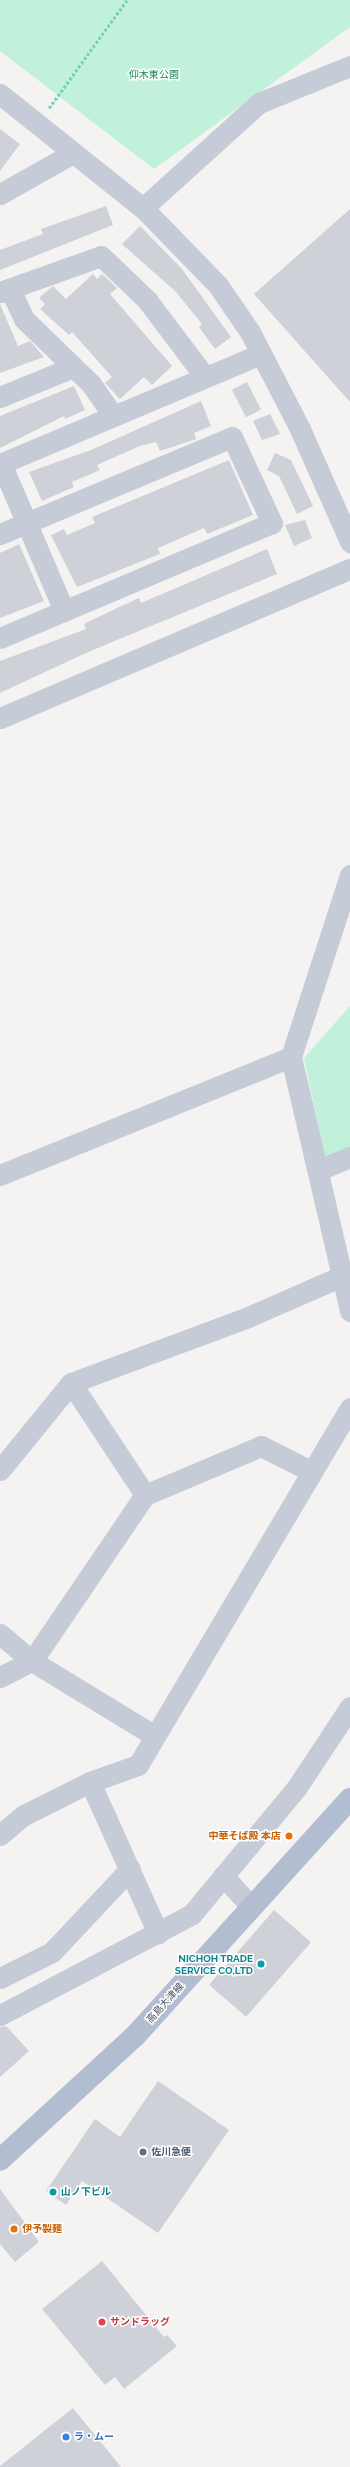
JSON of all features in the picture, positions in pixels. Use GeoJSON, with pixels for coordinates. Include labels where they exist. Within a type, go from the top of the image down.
{"type":"FeatureCollection","features":[{"type":"Feature","properties":{"kind":"main road","name":"高島大津線"},"geometry":{"type":"LineString","coordinates":[[0,2160],[135,2036],[251,1906],[350,1799]]}},
{"type":"Feature","properties":{"kind":"street"},"geometry":{"type":"LineString","coordinates":[[143,208],[259,103],[350,66]]}},
{"type":"Feature","properties":{"kind":"street"},"geometry":{"type":"LineString","coordinates":[[0,94],[143,208],[218,285],[261,354],[300,429],[350,542]]}},
{"type":"Feature","properties":{"kind":"street"},"geometry":{"type":"LineString","coordinates":[[0,194],[73,153]]}},
{"type":"Feature","properties":{"kind":"street"},"geometry":{"type":"LineString","coordinates":[[113,416],[91,384],[24,320],[5,290],[101,256],[147,300],[205,377]]}},
{"type":"Feature","properties":{"kind":"street"},"geometry":{"type":"LineString","coordinates":[[64,611],[1,463],[261,354]]}},
{"type":"Feature","properties":{"kind":"street"},"geometry":{"type":"LineString","coordinates":[[0,397],[73,367]]}},
{"type":"Feature","properties":{"kind":"street"},"geometry":{"type":"LineString","coordinates":[[0,534],[232,437],[272,522],[0,638]]}},
{"type":"Feature","properties":{"kind":"street"},"geometry":{"type":"LineString","coordinates":[[0,718],[350,569]]}},
{"type":"Feature","properties":{"kind":"street"},"geometry":{"type":"LineString","coordinates":[[350,875],[291,1057],[319,1170],[350,1311]]}},
{"type":"Feature","properties":{"kind":"street"},"geometry":{"type":"LineString","coordinates":[[0,1175],[291,1057]]}},
{"type":"Feature","properties":{"kind":"street"},"geometry":{"type":"LineString","coordinates":[[319,1170],[350,1157]]}},
{"type":"Feature","properties":{"kind":"street"},"geometry":{"type":"LineString","coordinates":[[0,1470],[71,1383],[248,1317],[342,1276]]}},
{"type":"Feature","properties":{"kind":"street"},"geometry":{"type":"LineString","coordinates":[[71,1383],[145,1495]]}},
{"type":"Feature","properties":{"kind":"street"},"geometry":{"type":"LineString","coordinates":[[0,1835],[24,1815],[90,1782],[138,1765],[153,1735],[350,1408]]}},
{"type":"Feature","properties":{"kind":"street"},"geometry":{"type":"LineString","coordinates":[[0,1676],[32,1661],[145,1495],[261,1446],[311,1471]]}},
{"type":"Feature","properties":{"kind":"street"},"geometry":{"type":"LineString","coordinates":[[0,1634],[32,1661],[153,1735]]}},
{"type":"Feature","properties":{"kind":"street"},"geometry":{"type":"LineString","coordinates":[[1,2013],[158,1933],[192,1914],[297,1786],[350,1707]]}},
{"type":"Feature","properties":{"kind":"street"},"geometry":{"type":"LineString","coordinates":[[90,1782],[158,1933]]}},
{"type":"Feature","properties":{"kind":"street"},"geometry":{"type":"LineString","coordinates":[[0,1978],[52,1952],[130,1869]]}},
{"type":"Feature","properties":{"kind":"street"},"geometry":{"type":"LineString","coordinates":[[223,1876],[251,1906]]}},
{"type":"Feature","properties":{"kind":"path"},"geometry":{"type":"LineString","coordinates":[[38,124],[127,0]]}},
{"type":"Feature","properties":{"kind":"green space","name":"仰木東公園"},"geometry":{"type":"Polygon","coordinates":[[[0,0],[350,0],[350,27],[154,169],[0,51],[0,0]]]}},
{"type":"Feature","properties":{"kind":"green space"},"geometry":{"type":"Polygon","coordinates":[[[350,1006],[350,1147],[325,1158],[304,1058],[350,1006]]]}},
{"type":"Feature","properties":{"kind":"building"},"geometry":{"type":"Polygon","coordinates":[[[0,129],[20,144],[0,171],[0,129]]]}},
{"type":"Feature","properties":{"kind":"building"},"geometry":{"type":"Polygon","coordinates":[[[106,206],[113,225],[0,270],[0,250],[43,234],[41,229],[106,206]]]}},
{"type":"Feature","properties":{"kind":"building"},"geometry":{"type":"Polygon","coordinates":[[[350,209],[350,402],[254,294],[350,209]]]}},
{"type":"Feature","properties":{"kind":"building"},"geometry":{"type":"Polygon","coordinates":[[[140,226],[182,269],[231,337],[215,349],[199,327],[202,324],[175,291],[122,244],[140,226]]]}},
{"type":"Feature","properties":{"kind":"building"},"geometry":{"type":"Polygon","coordinates":[[[93,274],[97,279],[102,274],[117,288],[110,294],[172,366],[152,385],[144,377],[120,399],[105,383],[112,377],[72,332],[69,335],[40,309],[45,304],[39,298],[53,286],[66,299],[93,274]]]}},
{"type":"Feature","properties":{"kind":"building"},"geometry":{"type":"Polygon","coordinates":[[[0,304],[18,346],[30,341],[44,357],[0,373],[0,304]]]}},
{"type":"Feature","properties":{"kind":"building"},"geometry":{"type":"Polygon","coordinates":[[[247,382],[261,410],[246,417],[232,390],[247,382]]]}},
{"type":"Feature","properties":{"kind":"building"},"geometry":{"type":"Polygon","coordinates":[[[74,386],[85,410],[65,419],[64,416],[0,448],[0,416],[74,386]]]}},
{"type":"Feature","properties":{"kind":"building"},"geometry":{"type":"Polygon","coordinates":[[[201,401],[211,426],[194,433],[196,439],[160,451],[156,442],[140,446],[97,465],[100,470],[72,482],[74,487],[42,501],[29,472],[91,450],[201,401]]]}},
{"type":"Feature","properties":{"kind":"building"},"geometry":{"type":"Polygon","coordinates":[[[270,414],[280,434],[262,440],[253,421],[270,414]]]}},
{"type":"Feature","properties":{"kind":"building"},"geometry":{"type":"Polygon","coordinates":[[[275,453],[291,460],[313,506],[297,514],[279,476],[267,470],[275,453]]]}},
{"type":"Feature","properties":{"kind":"building"},"geometry":{"type":"Polygon","coordinates":[[[229,460],[253,515],[207,534],[204,528],[158,548],[160,554],[77,587],[51,535],[64,529],[67,535],[95,523],[92,517],[229,460]]]}},
{"type":"Feature","properties":{"kind":"building"},"geometry":{"type":"Polygon","coordinates":[[[305,520],[312,538],[294,546],[285,525],[305,520]]]}},
{"type":"Feature","properties":{"kind":"building"},"geometry":{"type":"Polygon","coordinates":[[[19,544],[44,601],[0,618],[0,553],[19,544]]]}},
{"type":"Feature","properties":{"kind":"building"},"geometry":{"type":"Polygon","coordinates":[[[267,549],[277,574],[88,652],[0,693],[0,661],[86,629],[84,624],[139,598],[141,603],[267,549]]]}},
{"type":"Feature","properties":{"kind":"building","name":"NICHOH TRADE SERVICE CO,LTD"},"geometry":{"type":"Polygon","coordinates":[[[274,1910],[311,1942],[246,2017],[209,1985],[274,1910]]]}},
{"type":"Feature","properties":{"kind":"building"},"geometry":{"type":"Polygon","coordinates":[[[6,2026],[29,2051],[0,2077],[0,2027],[6,2026]]]}},
{"type":"Feature","properties":{"kind":"building","name":"佐川急便"},"geometry":{"type":"Polygon","coordinates":[[[158,2081],[229,2130],[158,2233],[82,2181],[66,2205],[46,2191],[95,2119],[120,2137],[158,2081]]]}},
{"type":"Feature","properties":{"kind":"building","name":"伊予製麺"},"geometry":{"type":"Polygon","coordinates":[[[0,2189],[39,2242],[15,2262],[0,2244],[0,2189]]]}},
{"type":"Feature","properties":{"kind":"building","name":"サンドラッグ"},"geometry":{"type":"Polygon","coordinates":[[[102,2261],[164,2337],[167,2335],[177,2346],[124,2389],[115,2377],[105,2385],[42,2309],[102,2261]]]}},
{"type":"Feature","properties":{"kind":"building","name":"ラ・ムー"},"geometry":{"type":"Polygon","coordinates":[[[73,2408],[121,2467],[0,2467],[0,2466],[73,2408]]]}},
{"type":"Feature","properties":{"kind":"place","name":"中華そば殿 本店"},"geometry":{"type":"Point","coordinates":[289,1836]}},
{"type":"Feature","properties":{"kind":"place","name":"NICHOH TRADE SERVICE CO,LTD"},"geometry":{"type":"Point","coordinates":[261,1964]}},
{"type":"Feature","properties":{"kind":"place","name":"佐川急便"},"geometry":{"type":"Point","coordinates":[143,2152]}},
{"type":"Feature","properties":{"kind":"place","name":"山ノ下ビル"},"geometry":{"type":"Point","coordinates":[53,2192]}},
{"type":"Feature","properties":{"kind":"place","name":"伊予製麺"},"geometry":{"type":"Point","coordinates":[14,2229]}},
{"type":"Feature","properties":{"kind":"place","name":"サンドラッグ"},"geometry":{"type":"Point","coordinates":[102,2322]}},
{"type":"Feature","properties":{"kind":"place","name":"ラ・ムー"},"geometry":{"type":"Point","coordinates":[66,2437]}}]}
